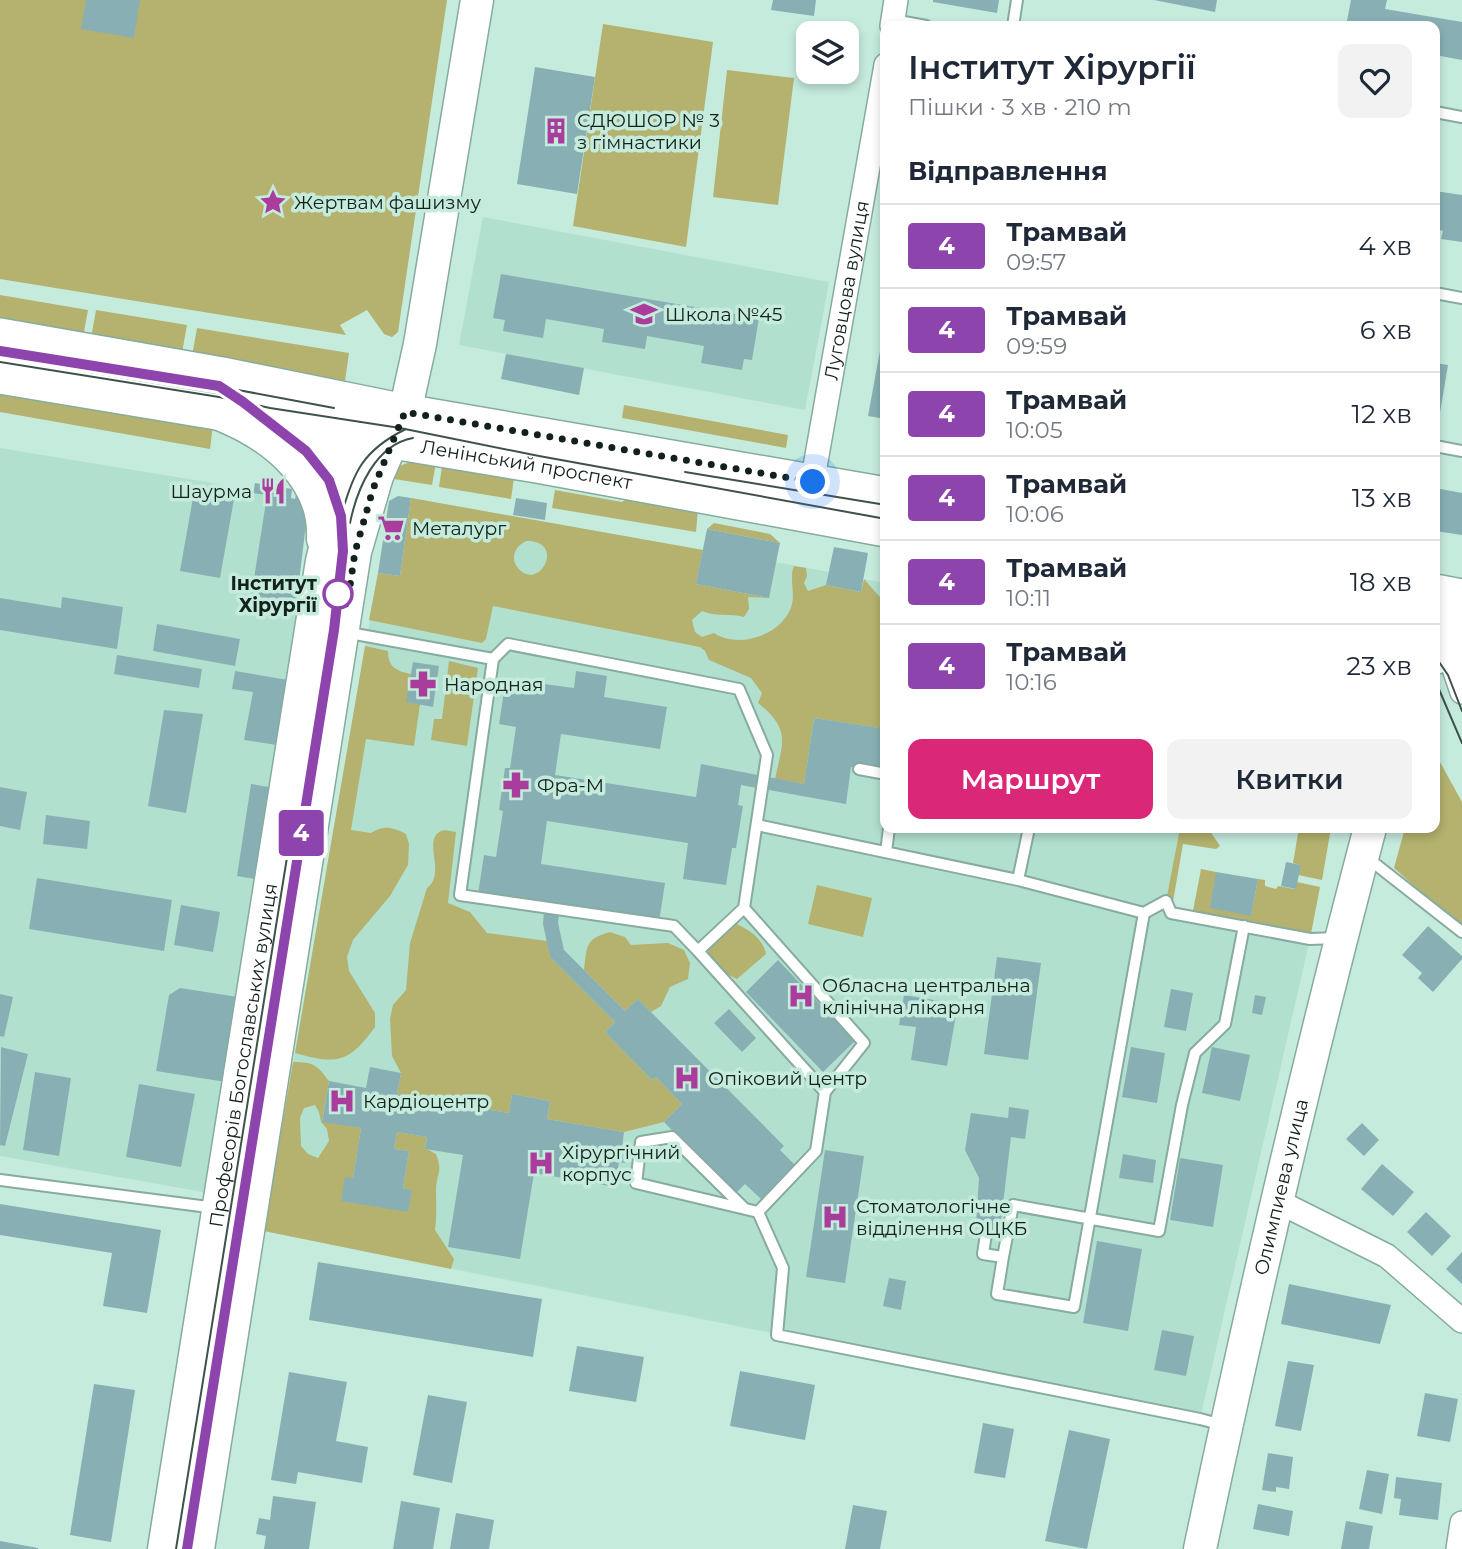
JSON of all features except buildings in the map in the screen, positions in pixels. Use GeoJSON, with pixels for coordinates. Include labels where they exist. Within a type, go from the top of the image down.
{"type":"FeatureCollection","features":[{"type":"Feature","properties":{"kind":"main road","name":"Ленінський проспект"},"geometry":{"type":"LineString","coordinates":[[0,336],[222,374],[393,416],[810,499],[880,527]]}},
{"type":"Feature","properties":{"kind":"main road","name":"Ленінський проспект"},"geometry":{"type":"LineString","coordinates":[[0,376],[292,425],[393,416]]}},
{"type":"Feature","properties":{"kind":"main road","name":"Ленінський проспект"},"geometry":{"type":"LineString","coordinates":[[810,499],[880,495]]}},
{"type":"Feature","properties":{"kind":"main road"},"geometry":{"type":"LineString","coordinates":[[1440,608],[1448,634]]}},
{"type":"Feature","properties":{"kind":"street"},"geometry":{"type":"LineString","coordinates":[[355,552],[393,416],[420,344],[477,0]]}},
{"type":"Feature","properties":{"kind":"street","name":"Луговцова вулиця"},"geometry":{"type":"LineString","coordinates":[[810,499],[880,99]]}},
{"type":"Feature","properties":{"kind":"street"},"geometry":{"type":"LineString","coordinates":[[222,374],[313,442],[328,460],[352,512],[355,552]]}},
{"type":"Feature","properties":{"kind":"street"},"geometry":{"type":"LineString","coordinates":[[214,411],[247,426],[303,472],[320,508],[322,561]]}},
{"type":"Feature","properties":{"kind":"street","name":"Професорів Богославських вулиця"},"geometry":{"type":"LineString","coordinates":[[198,1549],[328,629],[322,561],[341,485],[393,416]]}},
{"type":"Feature","properties":{"kind":"street","name":"Професорів Богославських вулиця"},"geometry":{"type":"LineString","coordinates":[[164,1549],[219,1208],[328,629],[355,552]]}},
{"type":"Feature","properties":{"kind":"street"},"geometry":{"type":"LineString","coordinates":[[1448,634],[1462,692]]}},
{"type":"Feature","properties":{"kind":"street","name":"Олимпиева улица"},"geometry":{"type":"LineString","coordinates":[[1200,1549],[1277,1201],[1366,841]]}},
{"type":"Feature","properties":{"kind":"street"},"geometry":{"type":"LineString","coordinates":[[1277,1201],[1387,1256],[1462,1321]]}},
{"type":"Feature","properties":{"kind":"street"},"geometry":{"type":"LineString","coordinates":[[1458,1549],[1462,1523]]}},
{"type":"Feature","properties":{"kind":"lane"},"geometry":{"type":"LineString","coordinates":[[1014,21],[1017,0]]}},
{"type":"Feature","properties":{"kind":"lane"},"geometry":{"type":"LineString","coordinates":[[1440,113],[1462,117]]}},
{"type":"Feature","properties":{"kind":"lane"},"geometry":{"type":"LineString","coordinates":[[1440,294],[1462,298]]}},
{"type":"Feature","properties":{"kind":"lane"},"geometry":{"type":"LineString","coordinates":[[1440,447],[1462,450]]}},
{"type":"Feature","properties":{"kind":"lane"},"geometry":{"type":"LineString","coordinates":[[328,629],[493,659]]}},
{"type":"Feature","properties":{"kind":"lane"},"geometry":{"type":"LineString","coordinates":[[698,951],[744,908],[757,825],[767,755],[739,689],[508,645],[493,659],[460,895],[674,926],[825,1092]]}},
{"type":"Feature","properties":{"kind":"lane"},"geometry":{"type":"LineString","coordinates":[[859,769],[880,773]]}},
{"type":"Feature","properties":{"kind":"lane"},"geometry":{"type":"LineString","coordinates":[[757,825],[1018,880],[1144,913],[1166,901],[1171,913],[1310,939],[1341,937]]}},
{"type":"Feature","properties":{"kind":"lane"},"geometry":{"type":"LineString","coordinates":[[886,852],[888,833]]}},
{"type":"Feature","properties":{"kind":"lane"},"geometry":{"type":"LineString","coordinates":[[1018,880],[1028,833]]}},
{"type":"Feature","properties":{"kind":"lane"},"geometry":{"type":"LineString","coordinates":[[1366,841],[1462,932]]}},
{"type":"Feature","properties":{"kind":"lane"},"geometry":{"type":"LineString","coordinates":[[744,908],[863,1043],[825,1092],[816,1152],[758,1212]]}},
{"type":"Feature","properties":{"kind":"lane"},"geometry":{"type":"LineString","coordinates":[[1144,913],[1090,1219],[1074,1307],[997,1294],[1013,1205],[1090,1219],[1159,1231],[1182,1105],[1195,1053],[1225,1024],[1244,926]]}},
{"type":"Feature","properties":{"kind":"lane"},"geometry":{"type":"LineString","coordinates":[[745,1209],[672,1137],[642,1142],[636,1183],[745,1209],[758,1212]]}},
{"type":"Feature","properties":{"kind":"lane"},"geometry":{"type":"LineString","coordinates":[[0,1180],[219,1208]]}},
{"type":"Feature","properties":{"kind":"lane"},"geometry":{"type":"LineString","coordinates":[[758,1212],[783,1268],[777,1335],[1226,1426]]}},
{"type":"Feature","properties":{"kind":"lane"},"geometry":{"type":"LineString","coordinates":[[987,1227],[983,1254],[1003,1258]]}},
{"type":"Feature","properties":{"kind":"shaded area"},"geometry":{"type":"Polygon","coordinates":[[[0,0],[447,0],[398,332],[392,337],[384,334],[367,310],[340,325],[346,335],[0,279],[0,0]]]}},
{"type":"Feature","properties":{"kind":"shaded area"},"geometry":{"type":"Polygon","coordinates":[[[603,24],[713,42],[686,247],[573,226],[603,24]]]}},
{"type":"Feature","properties":{"kind":"shaded area"},"geometry":{"type":"Polygon","coordinates":[[[727,70],[794,78],[778,205],[713,197],[727,70]]]}},
{"type":"Feature","properties":{"kind":"shaded area","name":"Школа №45"},"geometry":{"type":"Polygon","coordinates":[[[483,217],[829,282],[805,410],[459,345],[483,217]]]}},
{"type":"Feature","properties":{"kind":"shaded area"},"geometry":{"type":"Polygon","coordinates":[[[0,295],[88,310],[83,337],[0,323],[0,295]]]}},
{"type":"Feature","properties":{"kind":"shaded area"},"geometry":{"type":"Polygon","coordinates":[[[96,310],[187,325],[182,353],[91,338],[96,310]]]}},
{"type":"Feature","properties":{"kind":"shaded area"},"geometry":{"type":"Polygon","coordinates":[[[197,328],[349,353],[345,381],[192,356],[197,328]]]}},
{"type":"Feature","properties":{"kind":"shaded area"},"geometry":{"type":"Polygon","coordinates":[[[0,389],[213,425],[210,449],[0,412],[0,389]]]}},
{"type":"Feature","properties":{"kind":"shaded area"},"geometry":{"type":"Polygon","coordinates":[[[624,405],[788,435],[786,448],[622,418],[624,405]]]}},
{"type":"Feature","properties":{"kind":"shaded area"},"geometry":{"type":"Polygon","coordinates":[[[0,448],[207,482],[267,495],[250,604],[295,614],[303,620],[214,1194],[0,1156],[0,448]]]}},
{"type":"Feature","properties":{"kind":"shaded area"},"geometry":{"type":"Polygon","coordinates":[[[419,459],[436,463],[432,485],[394,479],[399,466],[419,459]]]}},
{"type":"Feature","properties":{"kind":"shaded area"},"geometry":{"type":"Polygon","coordinates":[[[442,466],[514,478],[511,499],[439,487],[442,466]]]}},
{"type":"Feature","properties":{"kind":"shaded area"},"geometry":{"type":"Polygon","coordinates":[[[555,490],[622,502],[630,497],[698,509],[696,532],[552,508],[555,490]]]}},
{"type":"Feature","properties":{"kind":"shaded area","name":"Обласна центральна клінічна лікарня"},"geometry":{"type":"Polygon","coordinates":[[[411,498],[703,550],[696,584],[768,598],[776,562],[829,572],[827,585],[860,592],[864,579],[880,582],[880,833],[1179,833],[1166,901],[1171,913],[1310,939],[1200,1419],[264,1231],[378,573],[400,576],[411,498]]]}},
{"type":"Feature","properties":{"kind":"shaded area"},"geometry":{"type":"Polygon","coordinates":[[[411,498],[703,550],[696,584],[769,598],[748,597],[749,609],[744,617],[702,611],[692,620],[695,632],[702,637],[714,633],[724,638],[748,639],[771,631],[788,615],[792,604],[794,566],[806,568],[804,583],[808,591],[826,585],[861,592],[864,579],[880,597],[880,728],[814,718],[804,784],[775,779],[782,737],[776,721],[758,703],[762,693],[751,678],[709,660],[700,647],[493,606],[486,639],[482,643],[369,620],[378,573],[400,576],[411,498]],[[526,541],[515,552],[515,564],[526,574],[534,574],[545,564],[545,548],[538,543],[526,541]]]}},
{"type":"Feature","properties":{"kind":"shaded area"},"geometry":{"type":"Polygon","coordinates":[[[714,523],[770,534],[780,543],[707,529],[714,523]]]}},
{"type":"Feature","properties":{"kind":"shaded area"},"geometry":{"type":"Polygon","coordinates":[[[365,646],[388,651],[389,661],[394,667],[411,674],[407,702],[420,704],[414,746],[366,739],[351,830],[371,833],[388,828],[406,834],[409,844],[408,865],[390,896],[353,940],[347,957],[349,971],[375,1013],[375,1027],[357,1048],[332,1060],[295,1053],[365,646]]]}},
{"type":"Feature","properties":{"kind":"shaded area"},"geometry":{"type":"Polygon","coordinates":[[[449,661],[478,668],[467,746],[431,740],[434,719],[442,719],[449,661]]]}},
{"type":"Feature","properties":{"kind":"shaded area"},"geometry":{"type":"Polygon","coordinates":[[[1440,762],[1462,802],[1462,928],[1394,868],[1404,833],[1440,833],[1440,762]]]}},
{"type":"Feature","properties":{"kind":"shaded area"},"geometry":{"type":"Polygon","coordinates":[[[444,830],[456,832],[448,903],[470,912],[487,933],[547,941],[550,957],[615,1022],[605,1032],[652,1080],[656,1077],[682,1104],[664,1122],[624,1132],[547,1119],[550,1101],[512,1094],[509,1113],[397,1094],[401,1073],[392,1056],[390,1019],[393,1005],[406,990],[410,943],[427,888],[435,873],[434,840],[437,834],[444,830]]]}},
{"type":"Feature","properties":{"kind":"shaded area"},"geometry":{"type":"Polygon","coordinates":[[[1179,833],[1211,833],[1220,846],[1216,849],[1183,844],[1171,913],[1166,901],[1179,833]]]}},
{"type":"Feature","properties":{"kind":"shaded area"},"geometry":{"type":"Polygon","coordinates":[[[1298,833],[1330,833],[1322,880],[1298,875],[1300,865],[1293,863],[1298,833]]]}},
{"type":"Feature","properties":{"kind":"shaded area"},"geometry":{"type":"Polygon","coordinates":[[[1201,869],[1216,872],[1251,915],[1258,879],[1265,880],[1265,886],[1276,889],[1278,886],[1295,889],[1297,882],[1320,887],[1310,939],[1192,916],[1201,869]]]}},
{"type":"Feature","properties":{"kind":"shaded area"},"geometry":{"type":"Polygon","coordinates":[[[817,885],[872,898],[863,937],[808,924],[817,885]]]}},
{"type":"Feature","properties":{"kind":"shaded area"},"geometry":{"type":"Polygon","coordinates":[[[735,923],[758,939],[766,954],[737,979],[719,967],[707,948],[735,923]]]}},
{"type":"Feature","properties":{"kind":"shaded area"},"geometry":{"type":"Polygon","coordinates":[[[610,932],[625,937],[631,945],[668,943],[684,950],[690,963],[688,979],[670,987],[661,1006],[651,1012],[638,999],[625,1011],[584,970],[589,945],[596,938],[610,932]]]}},
{"type":"Feature","properties":{"kind":"shaded area"},"geometry":{"type":"Polygon","coordinates":[[[293,1062],[306,1063],[318,1068],[329,1081],[322,1121],[361,1128],[353,1178],[408,1212],[411,1190],[403,1188],[409,1151],[394,1149],[397,1132],[427,1137],[425,1148],[436,1154],[439,1165],[435,1230],[454,1259],[451,1269],[264,1231],[293,1062]],[[315,1105],[304,1108],[300,1118],[301,1146],[308,1154],[318,1158],[329,1141],[315,1105]]]}},
{"type":"Feature","properties":{"kind":"tram line"},"geometry":{"type":"LineString","coordinates":[[0,351],[148,375]]}},
{"type":"Feature","properties":{"kind":"tram line","name":"4"},"geometry":{"type":"LineString","coordinates":[[0,351],[219,386],[306,451],[329,480],[341,516],[343,551],[334,630],[187,1549]]}},
{"type":"Feature","properties":{"kind":"tram line"},"geometry":{"type":"LineString","coordinates":[[0,362],[400,428],[880,518]]}},
{"type":"Feature","properties":{"kind":"tram line"},"geometry":{"type":"LineString","coordinates":[[187,1549],[343,559],[343,531],[338,504],[321,467],[286,434],[219,386]]}},
{"type":"Feature","properties":{"kind":"tram line"},"geometry":{"type":"LineString","coordinates":[[238,390],[334,408]]}},
{"type":"Feature","properties":{"kind":"tram line"},"geometry":{"type":"LineString","coordinates":[[341,517],[350,487],[362,464],[379,445],[406,429]]}},
{"type":"Feature","properties":{"kind":"tram line"},"geometry":{"type":"LineString","coordinates":[[350,523],[357,496],[378,459],[388,449],[413,438]]}},
{"type":"Feature","properties":{"kind":"tram line"},"geometry":{"type":"LineString","coordinates":[[685,472],[880,504]]}},
{"type":"Feature","properties":{"kind":"tram line"},"geometry":{"type":"LineString","coordinates":[[1440,663],[1448,675],[1462,711]]}},
{"type":"Feature","properties":{"kind":"tram line"},"geometry":{"type":"LineString","coordinates":[[1440,692],[1462,743]]}},
{"type":"Feature","properties":{"kind":"tram line"},"geometry":{"type":"LineString","coordinates":[[176,1549],[293,820]]}},
{"type":"Feature","properties":{"kind":"place","name":"СДЮШОР № 3 з гімнастики"},"geometry":{"type":"Point","coordinates":[556,131]}},
{"type":"Feature","properties":{"kind":"place","name":"Жертвам фашизму"},"geometry":{"type":"Point","coordinates":[273,202]}},
{"type":"Feature","properties":{"kind":"place","name":"Школа №45"},"geometry":{"type":"Point","coordinates":[644,314]}},
{"type":"Feature","properties":{"kind":"place","name":"Шаурма"},"geometry":{"type":"Point","coordinates":[273,491]}},
{"type":"Feature","properties":{"kind":"place","name":"Металург"},"geometry":{"type":"Point","coordinates":[391,528]}},
{"type":"Feature","properties":{"kind":"place","name":"Інститут Хірургії"},"geometry":{"type":"Point","coordinates":[338,594]}},
{"type":"Feature","properties":{"kind":"place","name":"Народная"},"geometry":{"type":"Point","coordinates":[423,684]}},
{"type":"Feature","properties":{"kind":"place","name":"Фра-М"},"geometry":{"type":"Point","coordinates":[516,785]}},
{"type":"Feature","properties":{"kind":"place","name":"Обласна центральна клінічна лікарня"},"geometry":{"type":"Point","coordinates":[801,996]}},
{"type":"Feature","properties":{"kind":"place","name":"Опіковий центр"},"geometry":{"type":"Point","coordinates":[687,1078]}},
{"type":"Feature","properties":{"kind":"place","name":"Кардіоцентр"},"geometry":{"type":"Point","coordinates":[342,1101]}},
{"type":"Feature","properties":{"kind":"place","name":"Хірургічний корпус"},"geometry":{"type":"Point","coordinates":[541,1163]}},
{"type":"Feature","properties":{"kind":"place","name":"Стоматологічне відділення ОЦКБ"},"geometry":{"type":"Point","coordinates":[835,1217]}},
{"type":"Feature","properties":{"kind":"route"},"geometry":{"type":"LineString","coordinates":[[338,594],[347,606],[355,552],[373,489],[405,412],[813,482]]}}]}
